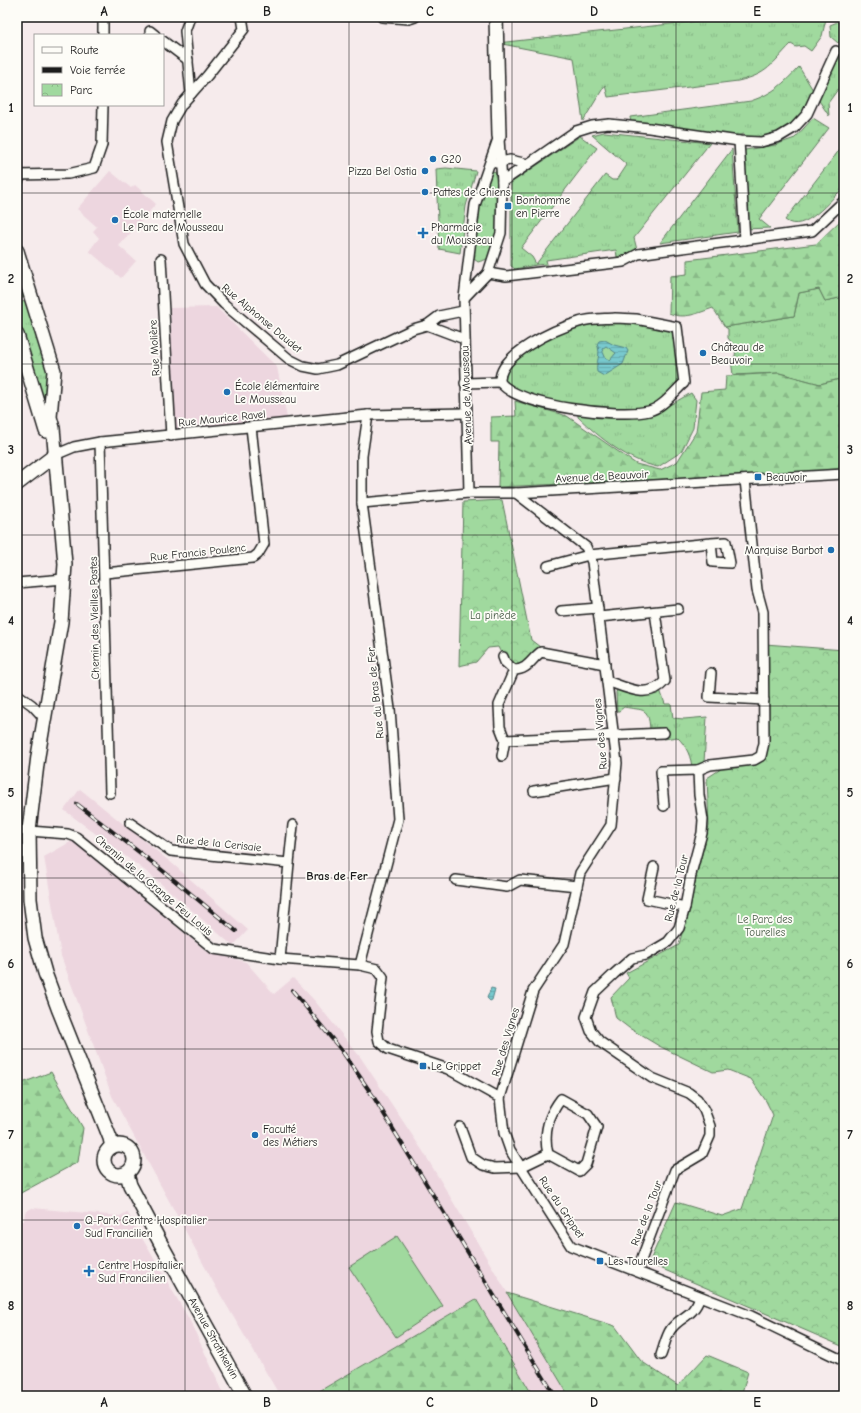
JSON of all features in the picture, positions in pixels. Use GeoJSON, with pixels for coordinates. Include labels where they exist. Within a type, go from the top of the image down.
{"type":"FeatureCollection","features":[{"type":"Feature","properties":{"kind":"street"},"geometry":{"type":"LineString","coordinates":[[103,17],[103,34]]}},
{"type":"Feature","properties":{"kind":"street"},"geometry":{"type":"LineString","coordinates":[[190,17],[185,31],[191,94]]}},
{"type":"Feature","properties":{"kind":"street","name":"Rue Alphonse Daudet"},"geometry":{"type":"LineString","coordinates":[[242,17],[244,29],[191,94],[172,121],[167,142],[184,244],[205,284],[224,304],[289,359],[303,366],[318,369],[337,365],[413,329],[427,325],[439,316],[463,311]]}},
{"type":"Feature","properties":{"kind":"street"},"geometry":{"type":"LineString","coordinates":[[382,17],[409,19],[415,17]]}},
{"type":"Feature","properties":{"kind":"street","name":"Avenue de Mousseau"},"geometry":{"type":"LineString","coordinates":[[464,298],[488,273],[501,233],[502,182],[499,136],[496,17]]}},
{"type":"Feature","properties":{"kind":"street"},"geometry":{"type":"LineString","coordinates":[[164,42],[188,60]]}},
{"type":"Feature","properties":{"kind":"street"},"geometry":{"type":"LineString","coordinates":[[502,182],[576,131],[592,126],[609,124],[739,141],[761,142],[779,137],[794,128],[807,114],[836,51]]}},
{"type":"Feature","properties":{"kind":"street"},"geometry":{"type":"LineString","coordinates":[[17,179],[17,175],[68,174],[94,168],[102,145],[103,106]]}},
{"type":"Feature","properties":{"kind":"street","name":"Avenue de Mousseau"},"geometry":{"type":"LineString","coordinates":[[469,493],[463,311],[464,298],[475,205],[499,136]]}},
{"type":"Feature","properties":{"kind":"street"},"geometry":{"type":"LineString","coordinates":[[739,141],[745,240]]}},
{"type":"Feature","properties":{"kind":"street"},"geometry":{"type":"LineString","coordinates":[[488,167],[501,161],[510,160],[528,164]]}},
{"type":"Feature","properties":{"kind":"street"},"geometry":{"type":"LineString","coordinates":[[488,273],[506,276],[623,262],[638,254],[812,231],[844,201]]}},
{"type":"Feature","properties":{"kind":"street"},"geometry":{"type":"LineString","coordinates":[[17,251],[54,371],[50,417],[53,428],[65,564],[61,622],[45,719],[23,830],[30,899],[35,938],[58,1008],[110,1138],[112,1147]]}},
{"type":"Feature","properties":{"kind":"street","name":"Rue Molière"},"geometry":{"type":"LineString","coordinates":[[161,259],[171,436]]}},
{"type":"Feature","properties":{"kind":"street"},"geometry":{"type":"LineString","coordinates":[[465,383],[500,382],[512,393],[570,409],[632,414],[650,411],[666,400],[684,383],[677,327],[636,319],[615,318],[580,321],[547,334],[521,350],[507,364],[500,375],[500,382]]}},
{"type":"Feature","properties":{"kind":"street"},"geometry":{"type":"LineString","coordinates":[[427,325],[464,339]]}},
{"type":"Feature","properties":{"kind":"street"},"geometry":{"type":"LineString","coordinates":[[17,335],[55,455]]}},
{"type":"Feature","properties":{"kind":"street","name":"Rue Maurice Ravel"},"geometry":{"type":"LineString","coordinates":[[55,455],[74,447],[100,442],[171,436],[251,426],[368,415],[466,413]]}},
{"type":"Feature","properties":{"kind":"street","name":"Rue du Bras de Fer"},"geometry":{"type":"LineString","coordinates":[[360,965],[398,819],[390,709],[362,503],[362,456],[368,415]]}},
{"type":"Feature","properties":{"kind":"street","name":"Rue Francis Poulenc"},"geometry":{"type":"LineString","coordinates":[[105,573],[253,558],[258,554],[264,544],[251,426]]}},
{"type":"Feature","properties":{"kind":"street","name":"Chemin des Vieilles Postes"},"geometry":{"type":"LineString","coordinates":[[100,442],[105,573],[110,793]]}},
{"type":"Feature","properties":{"kind":"street"},"geometry":{"type":"LineString","coordinates":[[17,484],[55,455]]}},
{"type":"Feature","properties":{"kind":"street","name":"Avenue de Beauvoir"},"geometry":{"type":"LineString","coordinates":[[362,503],[469,493],[516,494],[844,474]]}},
{"type":"Feature","properties":{"kind":"street"},"geometry":{"type":"LineString","coordinates":[[664,806],[661,771],[698,770],[710,765],[754,760],[761,756],[764,743],[763,612],[757,590],[745,480]]}},
{"type":"Feature","properties":{"kind":"street","name":"Rue des Vignes"},"geometry":{"type":"LineString","coordinates":[[500,1098],[533,991],[564,944],[580,873],[611,825],[617,763],[592,562],[586,547],[516,494]]}},
{"type":"Feature","properties":{"kind":"street"},"geometry":{"type":"LineString","coordinates":[[548,566],[589,555],[711,543]]}},
{"type":"Feature","properties":{"kind":"street"},"geometry":{"type":"LineString","coordinates":[[19,583],[64,579]]}},
{"type":"Feature","properties":{"kind":"street"},"geometry":{"type":"LineString","coordinates":[[561,611],[598,608]]}},
{"type":"Feature","properties":{"kind":"street"},"geometry":{"type":"LineString","coordinates":[[599,617],[678,609]]}},
{"type":"Feature","properties":{"kind":"street"},"geometry":{"type":"LineString","coordinates":[[607,681],[637,691],[648,692],[659,687],[665,681],[654,612]]}},
{"type":"Feature","properties":{"kind":"street"},"geometry":{"type":"LineString","coordinates":[[503,657],[505,662],[514,670],[519,670],[528,666],[541,652],[605,664]]}},
{"type":"Feature","properties":{"kind":"street"},"geometry":{"type":"LineString","coordinates":[[502,756],[505,740],[500,727],[499,705],[514,670]]}},
{"type":"Feature","properties":{"kind":"street"},"geometry":{"type":"LineString","coordinates":[[712,673],[709,697],[764,700]]}},
{"type":"Feature","properties":{"kind":"street"},"geometry":{"type":"LineString","coordinates":[[17,694],[32,705],[45,719]]}},
{"type":"Feature","properties":{"kind":"street"},"geometry":{"type":"LineString","coordinates":[[505,740],[664,733]]}},
{"type":"Feature","properties":{"kind":"street","name":"Rue de la Tour"},"geometry":{"type":"LineString","coordinates":[[637,1271],[676,1170],[702,1154],[710,1136],[710,1126],[704,1110],[689,1093],[652,1078],[605,1046],[591,1030],[586,1017],[595,992],[632,958],[646,955],[668,942],[679,928],[686,907],[703,820],[699,795],[698,770]]}},
{"type":"Feature","properties":{"kind":"street"},"geometry":{"type":"LineString","coordinates":[[534,791],[616,778]]}},
{"type":"Feature","properties":{"kind":"street","name":"Rue de la Cerisaie"},"geometry":{"type":"LineString","coordinates":[[130,823],[171,851],[289,863]]}},
{"type":"Feature","properties":{"kind":"street"},"geometry":{"type":"LineString","coordinates":[[280,959],[293,825]]}},
{"type":"Feature","properties":{"kind":"street","name":"Chemin de la Grange Feu Louis"},"geometry":{"type":"LineString","coordinates":[[23,830],[68,834],[76,837],[214,949],[280,959],[360,965]]}},
{"type":"Feature","properties":{"kind":"street"},"geometry":{"type":"LineString","coordinates":[[654,867],[647,899],[686,907]]}},
{"type":"Feature","properties":{"kind":"street"},"geometry":{"type":"LineString","coordinates":[[456,880],[507,887],[520,880],[577,886]]}},
{"type":"Feature","properties":{"kind":"street"},"geometry":{"type":"LineString","coordinates":[[360,965],[377,969],[383,977],[377,1031],[379,1041],[388,1049],[448,1069],[494,1093],[500,1098]]}},
{"type":"Feature","properties":{"kind":"street","name":"Rue du Grippet"},"geometry":{"type":"LineString","coordinates":[[500,1098],[504,1133],[510,1150],[571,1246],[751,1316],[844,1361]]}},
{"type":"Feature","properties":{"kind":"street"},"geometry":{"type":"LineString","coordinates":[[561,1099],[588,1114],[597,1127],[586,1164],[578,1171],[548,1154],[545,1141],[551,1113],[561,1099]]}},
{"type":"Feature","properties":{"kind":"street"},"geometry":{"type":"LineString","coordinates":[[460,1127],[471,1157],[483,1165],[495,1168],[521,1168],[548,1154]]}},
{"type":"Feature","properties":{"kind":"street"},"geometry":{"type":"LineString","coordinates":[[124,1146],[132,1152],[134,1161],[133,1166],[126,1174],[113,1174],[106,1167],[106,1154],[112,1147],[124,1146]]}},
{"type":"Feature","properties":{"kind":"street","name":"Avenue Strathkelvin"},"geometry":{"type":"LineString","coordinates":[[126,1174],[130,1186],[160,1242],[245,1396]]}},
{"type":"Feature","properties":{"kind":"street"},"geometry":{"type":"LineString","coordinates":[[661,1355],[672,1328],[686,1318],[697,1305],[700,1297]]}},
{"type":"Feature","properties":{"kind":"shaded area","name":"École maternelle Le Parc de Mousseau"},"geometry":{"type":"Polygon","coordinates":[[[110,171],[131,188],[135,185],[156,204],[119,246],[136,261],[121,278],[89,251],[99,238],[93,231],[97,227],[77,209],[110,171]]]}},
{"type":"Feature","properties":{"kind":"shaded area","name":"École élémentaire Le Mousseau"},"geometry":{"type":"Polygon","coordinates":[[[216,307],[277,367],[287,418],[174,429],[170,308],[216,307]]]}},
{"type":"Feature","properties":{"kind":"shaded area"},"geometry":{"type":"Polygon","coordinates":[[[80,789],[174,865],[248,930],[233,946],[152,876],[64,810],[80,789]]]}},
{"type":"Feature","properties":{"kind":"shaded area","name":"Faculté des Métiers"},"geometry":{"type":"Polygon","coordinates":[[[72,841],[206,951],[246,962],[274,994],[293,978],[314,1000],[361,1058],[424,1153],[569,1396],[533,1396],[476,1299],[311,1396],[280,1396],[217,1289],[112,1096],[61,956],[44,857],[72,841]]]}},
{"type":"Feature","properties":{"kind":"shaded area","name":"Centre Hospitalier Sud Francilien"},"geometry":{"type":"Polygon","coordinates":[[[32,1208],[120,1216],[127,1212],[190,1321],[225,1396],[17,1396],[17,1221],[24,1221],[25,1212],[32,1208]]]}},
{"type":"Feature","properties":{"kind":"green space"},"geometry":{"type":"Polygon","coordinates":[[[735,17],[844,17],[844,36],[838,43],[831,37],[830,25],[842,20],[826,19],[822,36],[811,51],[804,46],[796,47],[791,44],[769,67],[757,75],[738,81],[608,97],[605,85],[583,121],[574,58],[497,43],[735,17]]]}},
{"type":"Feature","properties":{"kind":"green space"},"geometry":{"type":"Polygon","coordinates":[[[836,51],[844,57],[844,81],[828,103],[829,116],[816,96],[794,128],[750,141],[744,134],[735,136],[631,123],[630,117],[751,101],[766,95],[778,87],[799,67],[816,95],[836,51]]]}},
{"type":"Feature","properties":{"kind":"green space"},"geometry":{"type":"Polygon","coordinates":[[[813,118],[829,128],[759,219],[770,228],[744,229],[739,151],[775,145],[795,138],[813,118]]]}},
{"type":"Feature","properties":{"kind":"green space"},"geometry":{"type":"Polygon","coordinates":[[[604,132],[710,143],[634,238],[638,254],[617,257],[616,250],[546,260],[547,264],[515,269],[511,266],[511,183],[580,136],[597,148],[521,248],[532,257],[536,264],[605,175],[612,180],[617,180],[627,165],[592,135],[604,132]]]}},
{"type":"Feature","properties":{"kind":"green space"},"geometry":{"type":"Polygon","coordinates":[[[844,144],[844,187],[825,207],[809,219],[800,223],[792,223],[785,220],[844,144]]]}},
{"type":"Feature","properties":{"kind":"green space"},"geometry":{"type":"Polygon","coordinates":[[[732,149],[738,232],[660,243],[732,149]]]}},
{"type":"Feature","properties":{"kind":"green space"},"geometry":{"type":"Polygon","coordinates":[[[446,168],[476,171],[466,206],[460,253],[439,249],[436,169],[446,168]]]}},
{"type":"Feature","properties":{"kind":"green space"},"geometry":{"type":"Polygon","coordinates":[[[492,171],[496,172],[498,176],[497,233],[492,253],[487,259],[478,262],[474,259],[473,254],[474,222],[488,176],[492,171]]]}},
{"type":"Feature","properties":{"kind":"green space"},"geometry":{"type":"Polygon","coordinates":[[[844,217],[844,297],[825,301],[819,289],[799,293],[794,316],[725,327],[713,308],[686,316],[669,313],[670,276],[687,274],[687,260],[816,244],[844,217]]]}},
{"type":"Feature","properties":{"kind":"green space"},"geometry":{"type":"Polygon","coordinates":[[[17,267],[26,297],[17,299],[17,267]]]}},
{"type":"Feature","properties":{"kind":"green space"},"geometry":{"type":"Polygon","coordinates":[[[819,289],[825,301],[844,297],[844,378],[820,384],[779,373],[733,375],[731,360],[735,356],[736,348],[728,338],[728,329],[725,327],[794,316],[799,293],[819,289]]]}},
{"type":"Feature","properties":{"kind":"green space"},"geometry":{"type":"Polygon","coordinates":[[[27,300],[50,377],[47,414],[17,318],[17,304],[27,300]]]}},
{"type":"Feature","properties":{"kind":"green space"},"geometry":{"type":"Polygon","coordinates":[[[615,318],[661,325],[673,333],[679,383],[650,411],[570,409],[503,386],[507,363],[521,351],[580,321],[615,318]]]}},
{"type":"Feature","properties":{"kind":"green space"},"geometry":{"type":"Polygon","coordinates":[[[779,373],[820,384],[844,378],[844,471],[498,487],[499,442],[491,442],[491,417],[516,416],[515,401],[567,416],[636,464],[660,470],[677,462],[696,432],[701,392],[725,390],[726,376],[779,373]]]}},
{"type":"Feature","properties":{"kind":"green space"},"geometry":{"type":"Polygon","coordinates":[[[691,393],[696,400],[693,428],[681,452],[658,467],[636,460],[615,448],[578,417],[578,414],[581,414],[617,418],[638,417],[656,412],[691,393]]]}},
{"type":"Feature","properties":{"kind":"green space","name":"La pinède"},"geometry":{"type":"Polygon","coordinates":[[[502,500],[531,640],[540,647],[530,660],[517,668],[503,657],[498,647],[488,648],[476,662],[459,666],[463,502],[502,500]]]}},
{"type":"Feature","properties":{"kind":"green space","name":"Le Parc des Tourelles"},"geometry":{"type":"Polygon","coordinates":[[[765,644],[844,650],[844,1347],[660,1268],[648,1265],[676,1202],[722,1216],[742,1209],[773,1115],[766,1101],[751,1079],[728,1070],[713,1072],[659,1046],[629,1028],[616,1018],[611,997],[629,978],[626,973],[679,945],[709,826],[707,778],[724,767],[760,763],[765,644]]]}},
{"type":"Feature","properties":{"kind":"green space"},"geometry":{"type":"Polygon","coordinates":[[[621,686],[659,687],[665,704],[671,704],[673,718],[684,719],[707,717],[705,767],[692,770],[690,756],[680,740],[677,737],[664,739],[664,733],[659,728],[650,729],[648,716],[644,711],[624,707],[617,711],[616,692],[621,686]]]}},
{"type":"Feature","properties":{"kind":"green space"},"geometry":{"type":"Polygon","coordinates":[[[51,1072],[83,1128],[78,1162],[17,1195],[17,1085],[51,1072]]]}},
{"type":"Feature","properties":{"kind":"green space"},"geometry":{"type":"Polygon","coordinates":[[[397,1236],[443,1306],[396,1337],[349,1267],[397,1236]]]}},
{"type":"Feature","properties":{"kind":"green space"},"geometry":{"type":"Polygon","coordinates":[[[507,1293],[615,1326],[641,1361],[678,1386],[707,1355],[748,1372],[741,1396],[569,1396],[507,1293]]]}},
{"type":"Feature","properties":{"kind":"green space"},"geometry":{"type":"Polygon","coordinates":[[[476,1299],[533,1396],[311,1396],[476,1299]]]}},
{"type":"Feature","properties":{"kind":"water"},"geometry":{"type":"Polygon","coordinates":[[[605,340],[614,345],[626,348],[628,351],[623,364],[604,376],[597,372],[599,352],[597,344],[599,341],[605,340]],[[606,346],[602,349],[605,357],[610,360],[616,353],[606,346]]]}},
{"type":"Feature","properties":{"kind":"water"},"geometry":{"type":"Polygon","coordinates":[[[491,988],[495,989],[492,1000],[490,1001],[487,998],[491,988]]]}},
{"type":"Feature","properties":{"kind":"railway"},"geometry":{"type":"LineString","coordinates":[[77,804],[157,866],[236,931]]}},
{"type":"Feature","properties":{"kind":"railway"},"geometry":{"type":"LineString","coordinates":[[292,990],[342,1051],[373,1096],[555,1396]]}},
{"type":"Feature","properties":{"kind":"place","name":"G20"},"geometry":{"type":"Point","coordinates":[433,159]}},
{"type":"Feature","properties":{"kind":"place","name":"Pizza Bel Ostia"},"geometry":{"type":"Point","coordinates":[425,171]}},
{"type":"Feature","properties":{"kind":"place","name":"Pattes de Chiens"},"geometry":{"type":"Point","coordinates":[425,192]}},
{"type":"Feature","properties":{"kind":"place","name":"Bonhomme en Pierre"},"geometry":{"type":"Point","coordinates":[508,206]}},
{"type":"Feature","properties":{"kind":"place","name":"École maternelle Le Parc de Mousseau"},"geometry":{"type":"Point","coordinates":[115,220]}},
{"type":"Feature","properties":{"kind":"place","name":"Pharmacie du Mousseau"},"geometry":{"type":"Point","coordinates":[423,233]}},
{"type":"Feature","properties":{"kind":"place","name":"Château de Beauvoir"},"geometry":{"type":"Point","coordinates":[703,353]}},
{"type":"Feature","properties":{"kind":"place","name":"École élémentaire Le Mousseau"},"geometry":{"type":"Point","coordinates":[227,392]}},
{"type":"Feature","properties":{"kind":"place","name":"Beauvoir"},"geometry":{"type":"Point","coordinates":[758,477]}},
{"type":"Feature","properties":{"kind":"place","name":"Marquise Barbot"},"geometry":{"type":"Point","coordinates":[831,550]}},
{"type":"Feature","properties":{"kind":"place","name":"Le Grippet"},"geometry":{"type":"Point","coordinates":[423,1066]}},
{"type":"Feature","properties":{"kind":"place","name":"Faculté des Métiers"},"geometry":{"type":"Point","coordinates":[255,1135]}},
{"type":"Feature","properties":{"kind":"place","name":"Q-Park Centre Hospitalier Sud Francilien"},"geometry":{"type":"Point","coordinates":[77,1226]}},
{"type":"Feature","properties":{"kind":"place","name":"Les Tourelles"},"geometry":{"type":"Point","coordinates":[600,1261]}},
{"type":"Feature","properties":{"kind":"place","name":"Centre Hospitalier Sud Francilien"},"geometry":{"type":"Point","coordinates":[89,1271]}},
{"type":"Feature","properties":{"kind":"district","name":"Bras de Fer"},"geometry":{"type":"Point","coordinates":[337,876]}}]}
